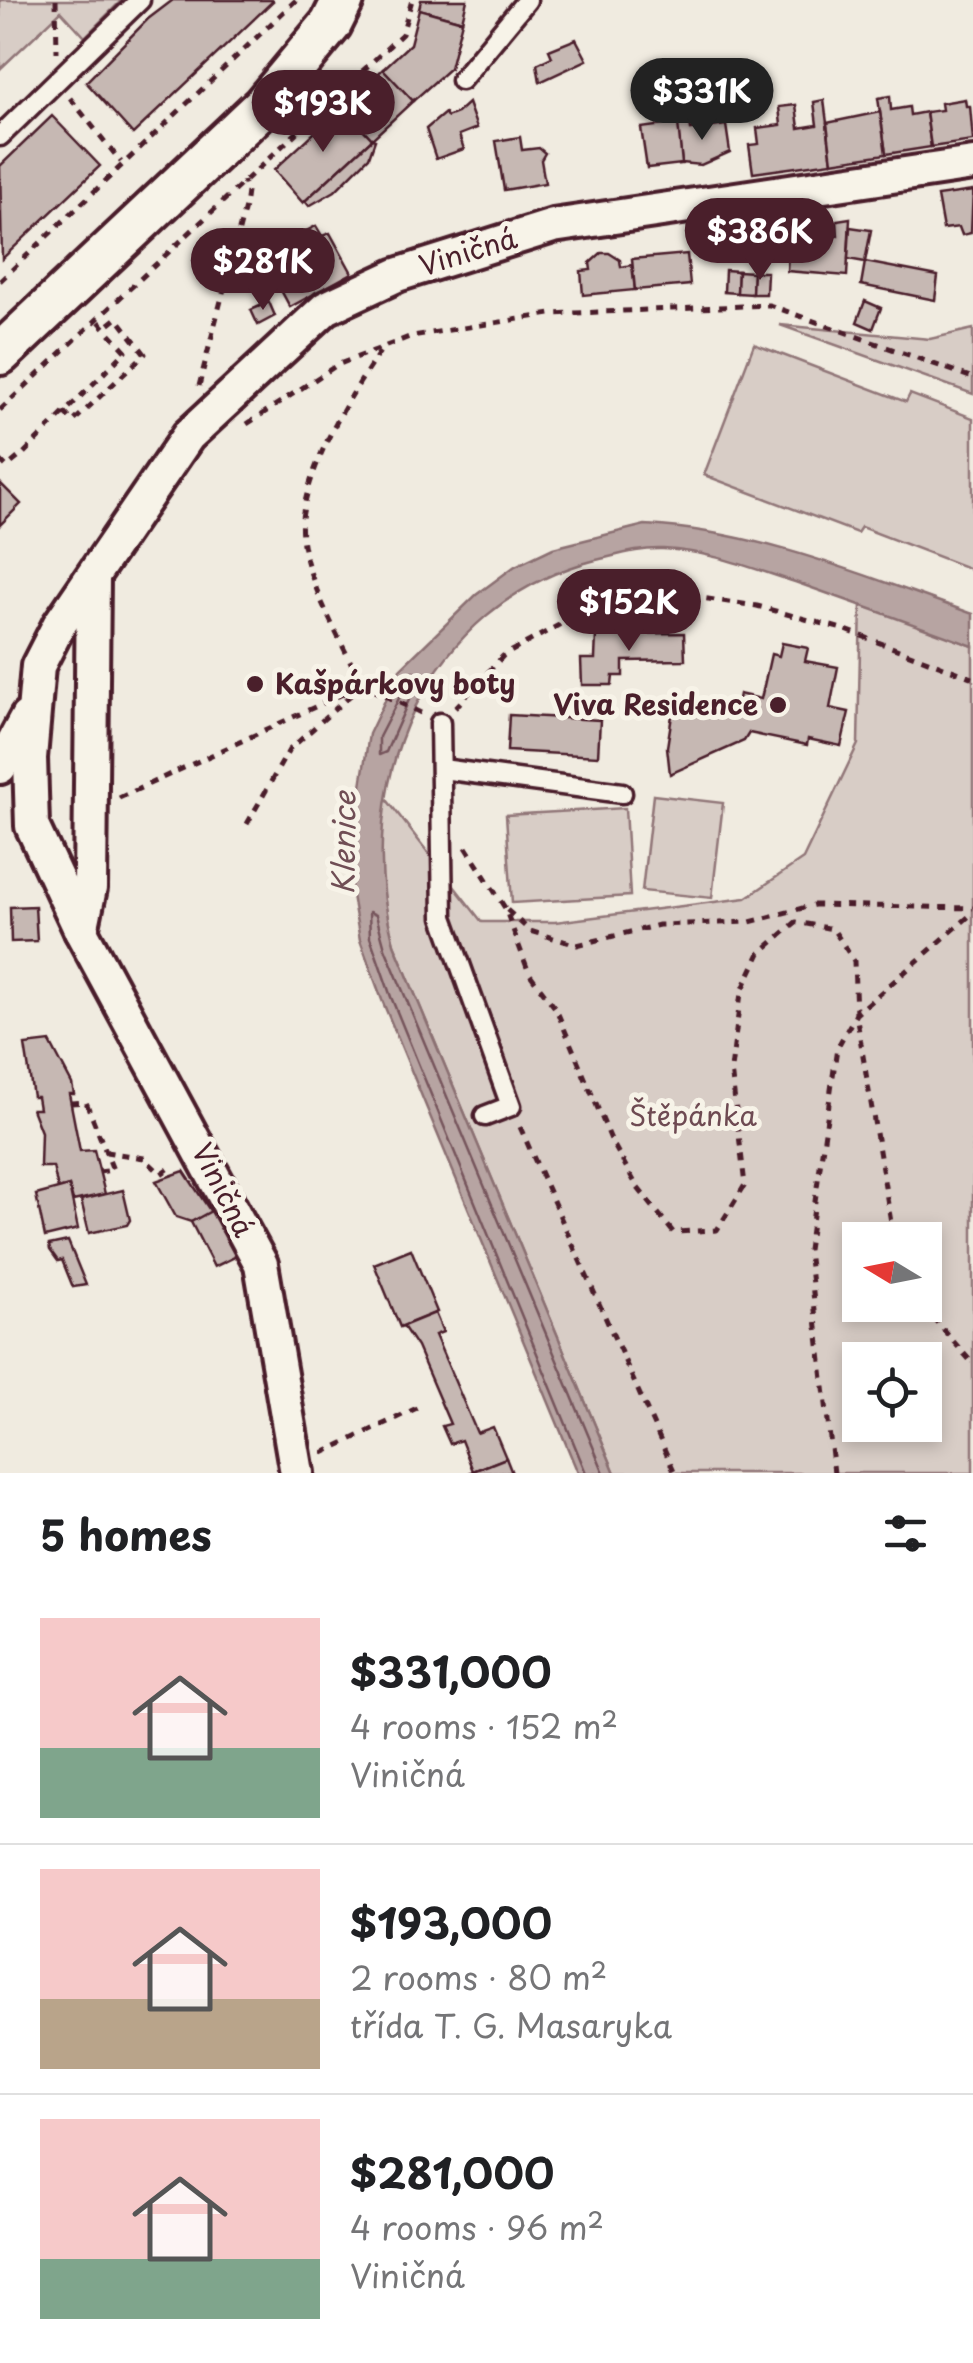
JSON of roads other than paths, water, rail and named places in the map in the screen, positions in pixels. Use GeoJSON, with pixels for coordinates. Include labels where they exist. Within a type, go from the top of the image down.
{"type":"FeatureCollection","features":[{"type":"Feature","properties":{"kind":"street"},"geometry":{"type":"LineString","coordinates":[[0,354],[263,106],[330,24],[344,0]]}},
{"type":"Feature","properties":{"kind":"street","name":"Viničná"},"geometry":{"type":"LineString","coordinates":[[298,1473],[261,1264],[81,931],[32,826],[31,708],[38,666],[188,436],[326,308],[397,274],[553,226],[973,164]]}},
{"type":"Feature","properties":{"kind":"street"},"geometry":{"type":"LineString","coordinates":[[81,931],[90,888],[93,578]]}},
{"type":"Feature","properties":{"kind":"street"},"geometry":{"type":"LineString","coordinates":[[0,768],[31,708]]}},
{"type":"Feature","properties":{"kind":"lane"},"geometry":{"type":"LineString","coordinates":[[0,136],[140,0]]}},
{"type":"Feature","properties":{"kind":"lane"},"geometry":{"type":"LineString","coordinates":[[461,80],[527,0]]}},
{"type":"Feature","properties":{"kind":"lane"},"geometry":{"type":"LineString","coordinates":[[440,723],[444,917],[511,1106],[486,1116]]}},
{"type":"Feature","properties":{"kind":"lane"},"geometry":{"type":"LineString","coordinates":[[442,769],[622,793]]}},
{"type":"Feature","properties":{"kind":"water"},"geometry":{"type":"Polygon","coordinates":[[[645,525],[730,536],[771,546],[973,614],[973,646],[730,561],[680,550],[646,550],[596,560],[537,582],[487,616],[446,658],[415,708],[394,764],[383,823],[383,883],[394,944],[615,1473],[578,1473],[360,940],[351,890],[351,851],[369,734],[400,669],[476,595],[515,566],[553,548],[645,525]]]}},
{"type":"Feature","properties":{"kind":"place","name":"Kašpárkovy boty"},"geometry":{"type":"Point","coordinates":[255,684]}},
{"type":"Feature","properties":{"kind":"place","name":"Viva Residence"},"geometry":{"type":"Point","coordinates":[778,705]}},
{"type":"Feature","properties":{"kind":"water label","name":"Klenice"},"geometry":{"type":"Point","coordinates":[345,843]}},
{"type":"Feature","properties":{"kind":"park label","name":"Štěpánka"},"geometry":{"type":"Point","coordinates":[693,1116]}}]}
